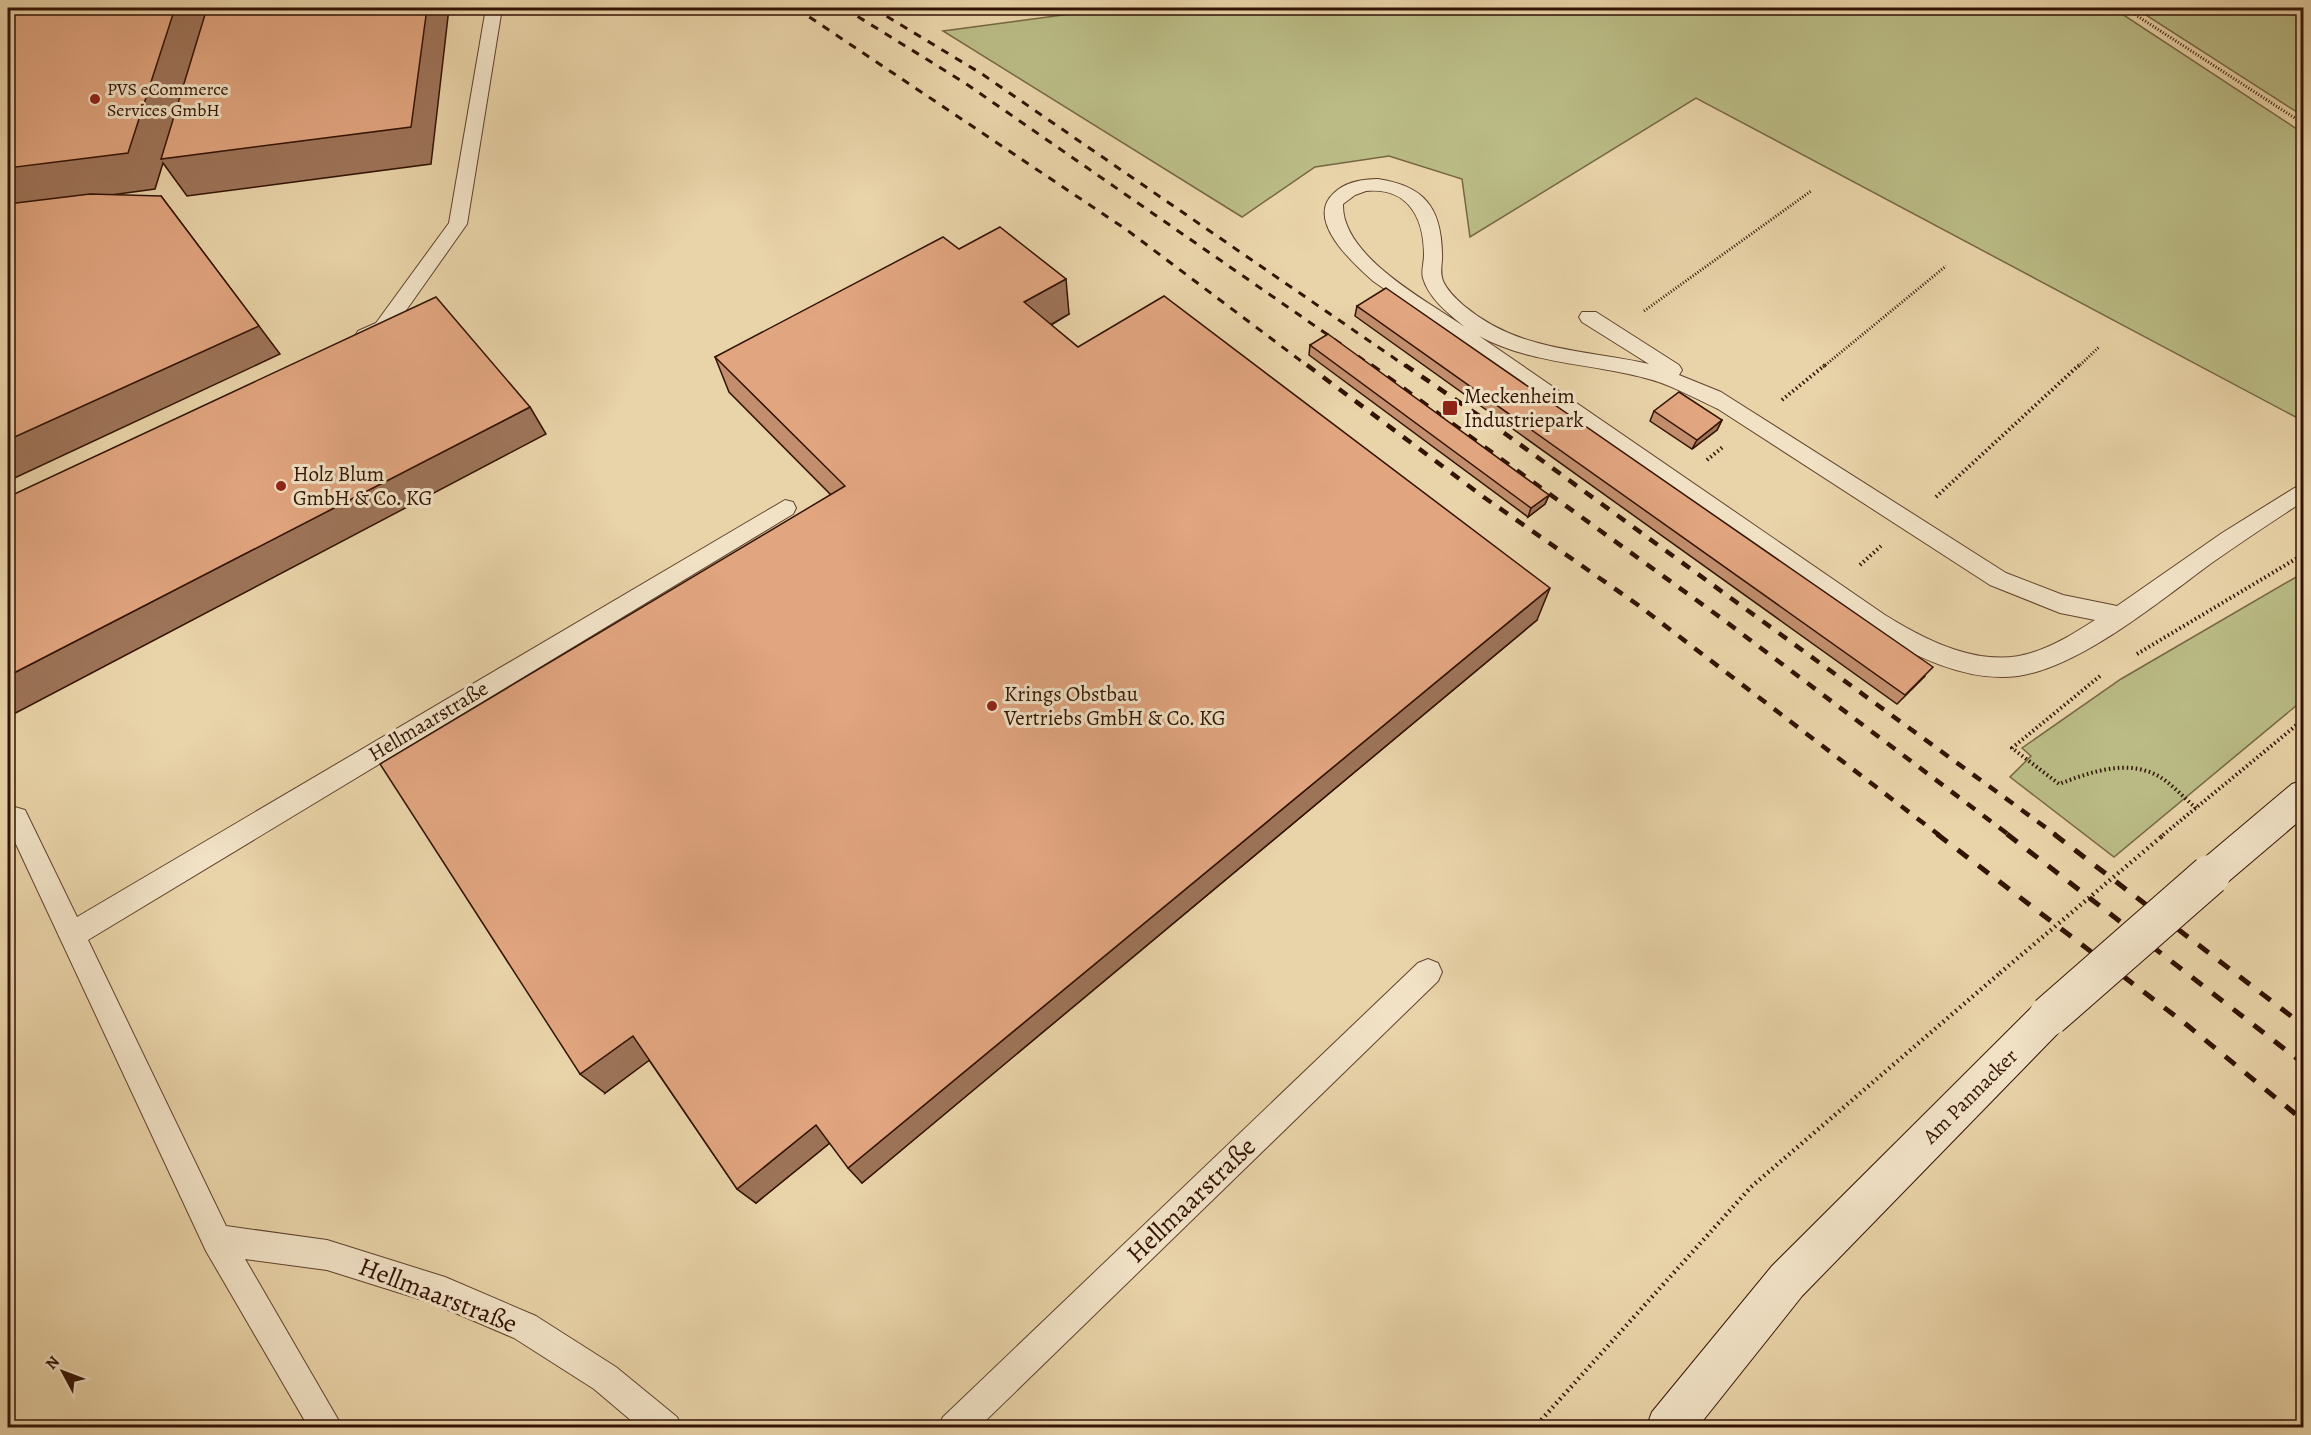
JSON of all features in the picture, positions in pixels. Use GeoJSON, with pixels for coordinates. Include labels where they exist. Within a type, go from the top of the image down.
{"type":"FeatureCollection","features":[{"type":"Feature","properties":{"kind":"main road","name":"Am Pannacker"},"geometry":{"type":"LineString","coordinates":[[1668,1428],[1787,1281],[2049,1016],[2304,795]]}},
{"type":"Feature","properties":{"kind":"lane"},"geometry":{"type":"LineString","coordinates":[[351,343],[383,328],[458,224],[494,8]]}},
{"type":"Feature","properties":{"kind":"lane"},"geometry":{"type":"LineString","coordinates":[[1726,405],[1652,372],[1537,354],[1483,331],[1443,298],[1432,277],[1433,254],[1428,220],[1425,207],[1419,200],[1402,189],[1371,185],[1350,189],[1334,203],[1334,220],[1343,238],[1380,278],[1877,622],[1917,645],[1953,659],[2019,666],[2039,661],[2062,651],[2304,490]]}},
{"type":"Feature","properties":{"kind":"lane"},"geometry":{"type":"LineString","coordinates":[[1589,317],[1998,579],[2060,604],[2118,615]]}},
{"type":"Feature","properties":{"kind":"lane","name":"Hellmaarstraße"},"geometry":{"type":"LineString","coordinates":[[71,935],[785,508]]}},
{"type":"Feature","properties":{"kind":"lane"},"geometry":{"type":"LineString","coordinates":[[8,816],[16,818],[217,1240],[327,1428]]}},
{"type":"Feature","properties":{"kind":"lane","name":"Hellmaarstraße"},"geometry":{"type":"LineString","coordinates":[[954,1428],[1428,972]]}},
{"type":"Feature","properties":{"kind":"lane","name":"Hellmaarstraße"},"geometry":{"type":"LineString","coordinates":[[217,1240],[327,1255],[434,1288],[525,1327],[604,1378],[666,1428]]}},
{"type":"Feature","properties":{"kind":"path"},"geometry":{"type":"LineString","coordinates":[[2124,8],[2304,124]]}},
{"type":"Feature","properties":{"kind":"path"},"geometry":{"type":"LineString","coordinates":[[1612,333],[1811,191]]}},
{"type":"Feature","properties":{"kind":"path"},"geometry":{"type":"LineString","coordinates":[[1677,483],[1946,266]]}},
{"type":"Feature","properties":{"kind":"path"},"geometry":{"type":"LineString","coordinates":[[1832,590],[2099,347]]}},
{"type":"Feature","properties":{"kind":"path"},"geometry":{"type":"LineString","coordinates":[[2136,655],[2304,554]]}},
{"type":"Feature","properties":{"kind":"path"},"geometry":{"type":"LineString","coordinates":[[2106,672],[2012,748],[2059,784],[2098,770],[2128,767],[2158,776],[2196,808]]}},
{"type":"Feature","properties":{"kind":"path"},"geometry":{"type":"LineString","coordinates":[[1534,1428],[1751,1187],[2000,973],[2304,719]]}},
{"type":"Feature","properties":{"kind":"green space"},"geometry":{"type":"Polygon","coordinates":[[[1115,8],[2113,8],[2303,133],[2303,421],[1696,98],[1470,237],[1462,179],[1389,156],[1315,167],[1242,217],[943,31],[1115,8]]]}},
{"type":"Feature","properties":{"kind":"green space"},"geometry":{"type":"Polygon","coordinates":[[[2135,8],[2303,8],[2303,116],[2135,8]]]}},
{"type":"Feature","properties":{"kind":"green space"},"geometry":{"type":"Polygon","coordinates":[[[2303,573],[2303,700],[2114,857],[2010,777],[2031,756],[2022,748],[2121,679],[2303,573]]]}},
{"type":"Feature","properties":{"kind":"building","name":"PVS eCommerce Services GmbH"},"geometry":{"type":"Polygon","coordinates":[[[8,8],[175,8],[128,153],[8,168],[8,8]]]}},
{"type":"Feature","properties":{"kind":"building"},"geometry":{"type":"Polygon","coordinates":[[[207,8],[427,8],[411,127],[161,159],[207,8]]]}},
{"type":"Feature","properties":{"kind":"building"},"geometry":{"type":"Polygon","coordinates":[[[90,194],[161,196],[259,326],[8,440],[8,204],[90,194]]]}},
{"type":"Feature","properties":{"kind":"building","name":"Krings Obstbau Vertriebs GmbH & Co. KG"},"geometry":{"type":"Polygon","coordinates":[[[1000,227],[1066,279],[1024,302],[1078,347],[1164,296],[1550,588],[848,1168],[816,1125],[737,1189],[633,1036],[580,1074],[380,764],[845,486],[715,357],[943,237],[959,249],[1000,227]]]}},
{"type":"Feature","properties":{"kind":"building"},"geometry":{"type":"Polygon","coordinates":[[[1386,288],[1933,667],[1905,695],[1357,306],[1386,288]]]}},
{"type":"Feature","properties":{"kind":"building","name":"Holz Blum GmbH & Co. KG"},"geometry":{"type":"Polygon","coordinates":[[[436,297],[530,407],[8,676],[8,497],[436,297]]]}},
{"type":"Feature","properties":{"kind":"building"},"geometry":{"type":"Polygon","coordinates":[[[1328,334],[1549,495],[1531,508],[1310,345],[1328,334]]]}},
{"type":"Feature","properties":{"kind":"building"},"geometry":{"type":"Polygon","coordinates":[[[1679,392],[1722,420],[1697,440],[1654,411],[1679,392]]]}},
{"type":"Feature","properties":{"kind":"railway"},"geometry":{"type":"LineString","coordinates":[[796,8],[1127,230],[1309,367]]}},
{"type":"Feature","properties":{"kind":"railway"},"geometry":{"type":"LineString","coordinates":[[844,8],[965,83],[1341,344]]}},
{"type":"Feature","properties":{"kind":"railway"},"geometry":{"type":"LineString","coordinates":[[873,8],[982,74],[1407,367]]}},
{"type":"Feature","properties":{"kind":"railway"},"geometry":{"type":"LineString","coordinates":[[1358,356],[1373,367]]}},
{"type":"Feature","properties":{"kind":"railway"},"geometry":{"type":"LineString","coordinates":[[1307,365],[1485,498],[1638,605],[1939,835]]}},
{"type":"Feature","properties":{"kind":"railway"},"geometry":{"type":"LineString","coordinates":[[1371,365],[1717,615],[2009,835]]}},
{"type":"Feature","properties":{"kind":"railway"},"geometry":{"type":"LineString","coordinates":[[1405,365],[1507,435],[2056,835]]}},
{"type":"Feature","properties":{"kind":"railway"},"geometry":{"type":"LineString","coordinates":[[1937,834],[2187,1025],[2304,1121]]}},
{"type":"Feature","properties":{"kind":"railway"},"geometry":{"type":"LineString","coordinates":[[2007,834],[2304,1064]]}},
{"type":"Feature","properties":{"kind":"railway"},"geometry":{"type":"LineString","coordinates":[[2054,834],[2304,1026]]}},
{"type":"Feature","properties":{"kind":"place","name":"PVS eCommerce Services GmbH"},"geometry":{"type":"Point","coordinates":[95,99]}},
{"type":"Feature","properties":{"kind":"place","name":"Meckenheim Industriepark"},"geometry":{"type":"Point","coordinates":[1450,408]}},
{"type":"Feature","properties":{"kind":"place","name":"Holz Blum GmbH & Co. KG"},"geometry":{"type":"Point","coordinates":[281,486]}},
{"type":"Feature","properties":{"kind":"place","name":"Krings Obstbau Vertriebs GmbH & Co. KG"},"geometry":{"type":"Point","coordinates":[992,706]}}]}
